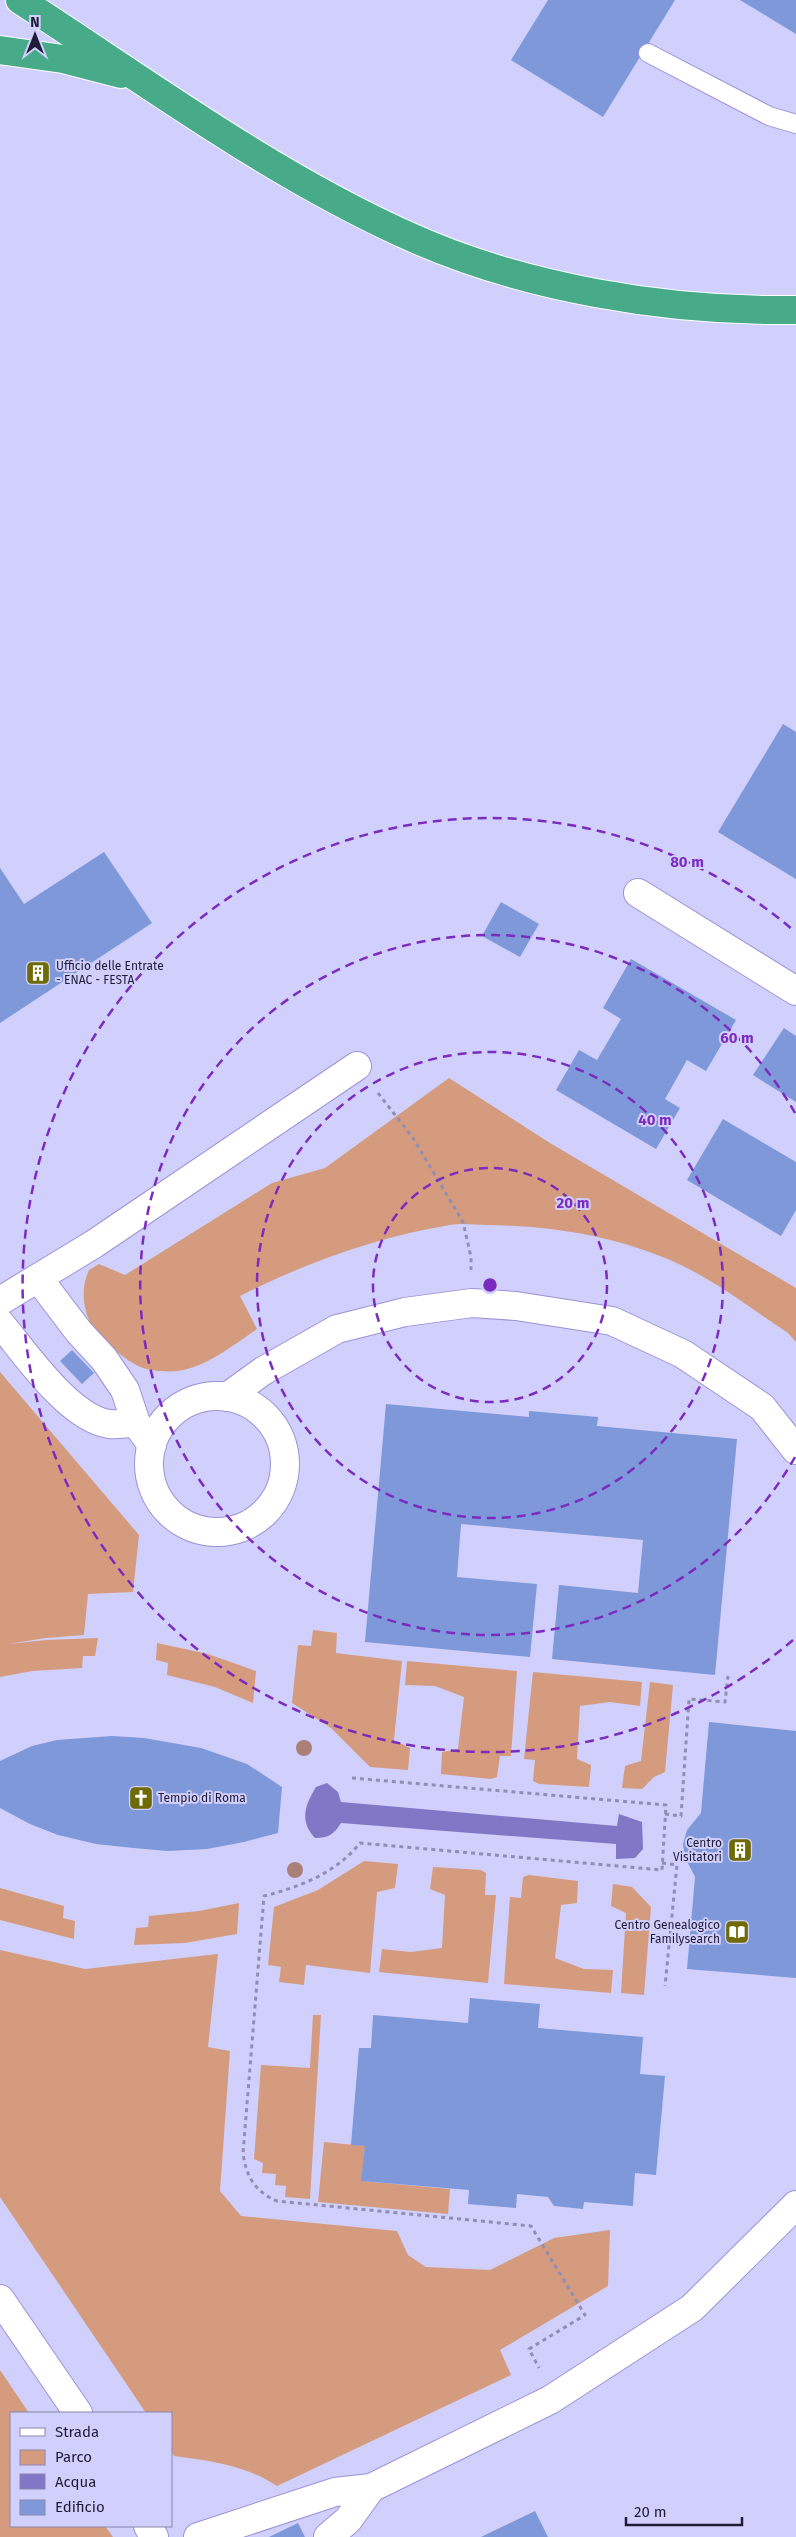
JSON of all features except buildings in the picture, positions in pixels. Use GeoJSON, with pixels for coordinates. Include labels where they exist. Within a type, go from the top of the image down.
{"type":"FeatureCollection","features":[{"type":"Feature","properties":{"kind":"highway"},"geometry":{"type":"LineString","coordinates":[[20,0],[285,172],[344,204],[436,247],[544,281],[614,296],[740,309],[796,310]]}},
{"type":"Feature","properties":{"kind":"highway"},"geometry":{"type":"LineString","coordinates":[[0,50],[63,59],[145,81]]}},
{"type":"Feature","properties":{"kind":"street"},"geometry":{"type":"LineString","coordinates":[[638,892],[796,991]]}},
{"type":"Feature","properties":{"kind":"street"},"geometry":{"type":"LineString","coordinates":[[0,1301],[94,1244],[357,1066]]}},
{"type":"Feature","properties":{"kind":"street"},"geometry":{"type":"LineString","coordinates":[[38,1278],[79,1332],[104,1359],[125,1390],[136,1422],[152,1444]]}},
{"type":"Feature","properties":{"kind":"street"},"geometry":{"type":"LineString","coordinates":[[227,1397],[263,1371],[337,1329],[405,1312],[472,1303],[516,1306],[612,1321],[683,1354],[762,1407],[796,1450]]}},
{"type":"Feature","properties":{"kind":"street"},"geometry":{"type":"LineString","coordinates":[[0,1323],[59,1393],[81,1413],[108,1424],[136,1422]]}},
{"type":"Feature","properties":{"kind":"street"},"geometry":{"type":"LineString","coordinates":[[208,1397],[227,1397],[245,1402],[262,1412],[274,1427],[282,1444],[285,1464],[282,1483],[274,1500],[261,1515],[245,1526],[226,1531],[207,1531],[189,1526],[172,1515],[160,1500],[152,1483],[149,1463],[152,1444],[160,1427],[172,1412],[189,1402],[208,1397]]}},
{"type":"Feature","properties":{"kind":"street"},"geometry":{"type":"LineString","coordinates":[[198,2537],[335,2492],[371,2488],[550,2400],[692,2308],[796,2206]]}},
{"type":"Feature","properties":{"kind":"street"},"geometry":{"type":"LineString","coordinates":[[0,2299],[77,2412]]}},
{"type":"Feature","properties":{"kind":"street"},"geometry":{"type":"LineString","coordinates":[[328,2537],[348,2520],[371,2488]]}},
{"type":"Feature","properties":{"kind":"lane"},"geometry":{"type":"LineString","coordinates":[[648,54],[769,116],[796,124]]}},
{"type":"Feature","properties":{"kind":"path"},"geometry":{"type":"LineString","coordinates":[[357,1066],[413,1138],[463,1222],[471,1257],[472,1303]]}},
{"type":"Feature","properties":{"kind":"path"},"geometry":{"type":"LineString","coordinates":[[666,1814],[681,1816],[689,1699],[725,1702],[728,1676]]}},
{"type":"Feature","properties":{"kind":"path"},"geometry":{"type":"LineString","coordinates":[[352,1778],[666,1805],[662,1870],[360,1843],[350,1855],[325,1874],[295,1888],[264,1896],[243,2153],[251,2179],[256,2188],[265,2196],[277,2201],[531,2226],[585,2315],[529,2349],[541,2373],[537,2377],[550,2400]]}},
{"type":"Feature","properties":{"kind":"path"},"geometry":{"type":"LineString","coordinates":[[662,1863],[677,1865],[666,1986]]}},
{"type":"Feature","properties":{"kind":"green space"},"geometry":{"type":"Polygon","coordinates":[[[449,1078],[550,1143],[796,1288],[796,1342],[788,1333],[715,1284],[689,1269],[641,1249],[566,1231],[464,1224],[423,1230],[369,1244],[316,1262],[240,1296],[257,1329],[209,1360],[188,1369],[160,1371],[136,1365],[111,1347],[91,1324],[86,1312],[84,1299],[85,1281],[89,1270],[99,1264],[125,1275],[272,1183],[325,1168],[449,1078]]]}},
{"type":"Feature","properties":{"kind":"green space"},"geometry":{"type":"Polygon","coordinates":[[[0,1372],[139,1535],[133,1592],[88,1594],[84,1635],[8,1644],[98,1638],[95,1656],[83,1656],[82,1668],[32,1671],[0,1677],[0,1372]]]}},
{"type":"Feature","properties":{"kind":"green space"},"geometry":{"type":"Polygon","coordinates":[[[313,1630],[337,1633],[336,1653],[402,1661],[394,1740],[410,1748],[408,1770],[370,1767],[331,1728],[292,1703],[298,1645],[311,1646],[313,1630]]]}},
{"type":"Feature","properties":{"kind":"green space"},"geometry":{"type":"Polygon","coordinates":[[[157,1643],[208,1654],[256,1671],[253,1703],[215,1687],[167,1675],[168,1663],[156,1660],[157,1643]]]}},
{"type":"Feature","properties":{"kind":"green space"},"geometry":{"type":"Polygon","coordinates":[[[407,1661],[517,1671],[511,1756],[500,1756],[497,1777],[491,1779],[441,1774],[442,1752],[458,1749],[464,1697],[435,1686],[405,1685],[407,1661]]]}},
{"type":"Feature","properties":{"kind":"green space"},"geometry":{"type":"Polygon","coordinates":[[[533,1672],[642,1682],[640,1706],[610,1702],[580,1706],[577,1759],[591,1765],[589,1787],[539,1784],[533,1781],[535,1760],[524,1759],[533,1672]]]}},
{"type":"Feature","properties":{"kind":"green space"},"geometry":{"type":"Polygon","coordinates":[[[650,1682],[673,1685],[665,1772],[654,1777],[642,1789],[622,1788],[625,1766],[641,1761],[650,1682]]]}},
{"type":"Feature","properties":{"kind":"green space"},"geometry":{"type":"Polygon","coordinates":[[[364,1861],[398,1864],[395,1888],[377,1892],[370,1973],[306,1965],[304,1985],[279,1982],[281,1967],[268,1965],[274,1907],[318,1890],[364,1861]]]}},
{"type":"Feature","properties":{"kind":"green space"},"geometry":{"type":"Polygon","coordinates":[[[433,1867],[481,1870],[486,1873],[485,1895],[496,1895],[488,1983],[379,1972],[382,1949],[411,1952],[442,1948],[445,1895],[430,1889],[433,1867]]]}},
{"type":"Feature","properties":{"kind":"green space"},"geometry":{"type":"Polygon","coordinates":[[[529,1875],[578,1881],[577,1903],[561,1905],[555,1958],[584,1969],[613,1970],[611,1993],[504,1984],[510,1897],[521,1898],[523,1877],[529,1875]]]}},
{"type":"Feature","properties":{"kind":"green space"},"geometry":{"type":"Polygon","coordinates":[[[613,1884],[632,1887],[651,1907],[644,1995],[621,1993],[626,1913],[611,1906],[613,1884]]]}},
{"type":"Feature","properties":{"kind":"green space"},"geometry":{"type":"Polygon","coordinates":[[[0,1888],[64,1906],[63,1918],[75,1921],[74,1939],[0,1920],[0,1888]]]}},
{"type":"Feature","properties":{"kind":"green space"},"geometry":{"type":"Polygon","coordinates":[[[239,1903],[237,1934],[185,1943],[134,1945],[136,1928],[148,1927],[149,1916],[199,1911],[239,1903]]]}},
{"type":"Feature","properties":{"kind":"green space"},"geometry":{"type":"Polygon","coordinates":[[[0,1950],[85,1969],[218,1954],[208,2047],[230,2051],[220,2191],[241,2216],[397,2231],[408,2255],[426,2267],[490,2270],[554,2238],[610,2230],[608,2286],[500,2350],[511,2375],[277,2486],[253,2473],[227,2465],[174,2456],[172,2453],[172,2412],[145,2412],[0,2197],[0,1950]]]}},
{"type":"Feature","properties":{"kind":"green space"},"geometry":{"type":"Polygon","coordinates":[[[313,2015],[321,2015],[310,2199],[285,2197],[286,2186],[275,2185],[276,2174],[262,2173],[263,2163],[254,2159],[261,2065],[310,2068],[313,2015]]]}},
{"type":"Feature","properties":{"kind":"green space"},"geometry":{"type":"Polygon","coordinates":[[[324,2142],[365,2146],[362,2181],[450,2189],[448,2214],[318,2202],[324,2142]]]}},
{"type":"Feature","properties":{"kind":"green space"},"geometry":{"type":"Polygon","coordinates":[[[0,2370],[28,2412],[10,2412],[10,2527],[106,2527],[113,2537],[0,2537],[0,2370]]]}},
{"type":"Feature","properties":{"kind":"water"},"geometry":{"type":"Polygon","coordinates":[[[327,1783],[338,1792],[341,1802],[617,1826],[619,1814],[642,1822],[643,1849],[635,1858],[616,1859],[616,1844],[341,1823],[331,1835],[315,1838],[307,1825],[305,1813],[316,1787],[327,1783]]]}},
{"type":"Feature","properties":{"kind":"place","name":"Ufficio delle Entrate - ENAC - FESTA"},"geometry":{"type":"Point","coordinates":[38,973]}},
{"type":"Feature","properties":{"kind":"place","name":"Tempio di Roma"},"geometry":{"type":"Point","coordinates":[141,1798]}},
{"type":"Feature","properties":{"kind":"place","name":"Centro Visitatori"},"geometry":{"type":"Point","coordinates":[740,1850]}},
{"type":"Feature","properties":{"kind":"place","name":"Centro Genealogico Familysearch"},"geometry":{"type":"Point","coordinates":[737,1932]}}]}
